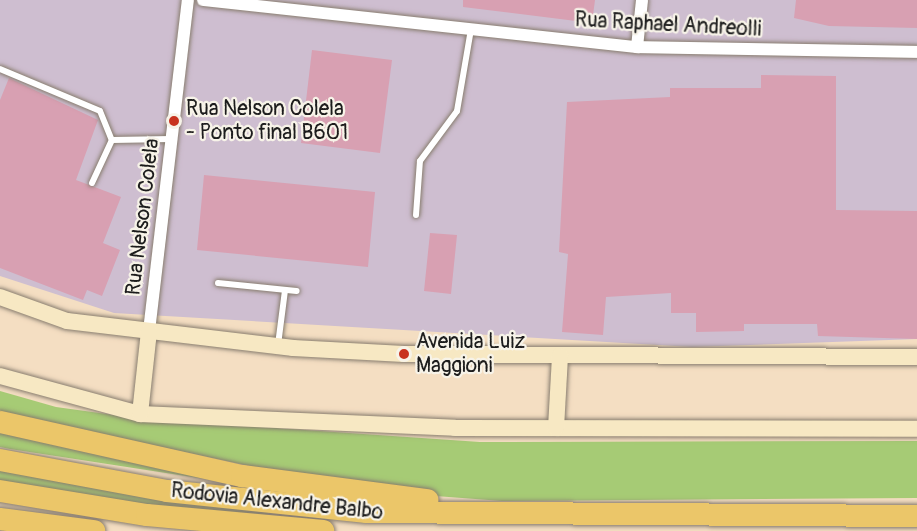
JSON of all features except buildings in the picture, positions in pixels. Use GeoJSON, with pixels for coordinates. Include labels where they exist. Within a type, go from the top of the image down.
{"type":"FeatureCollection","features":[{"type":"Feature","properties":{"kind":"highway"},"geometry":{"type":"LineString","coordinates":[[0,422],[320,488],[596,516]]}},
{"type":"Feature","properties":{"kind":"highway","name":"Rodovia Alexandre Balbo"},"geometry":{"type":"LineString","coordinates":[[0,460],[167,491],[298,507],[596,516],[917,516]]}},
{"type":"Feature","properties":{"kind":"highway","name":"Rodovia Alexandre Balbo"},"geometry":{"type":"LineString","coordinates":[[0,491],[147,515],[323,531]]}},
{"type":"Feature","properties":{"kind":"highway"},"geometry":{"type":"LineString","coordinates":[[740,515],[917,507]]}},
{"type":"Feature","properties":{"kind":"highway"},"geometry":{"type":"LineString","coordinates":[[0,519],[94,531]]}},
{"type":"Feature","properties":{"kind":"street","name":"Rua Nelson Colela"},"geometry":{"type":"LineString","coordinates":[[149,331],[188,0]]}},
{"type":"Feature","properties":{"kind":"street","name":"Rua Raphael Andreolli"},"geometry":{"type":"LineString","coordinates":[[203,0],[637,47],[917,52]]}},
{"type":"Feature","properties":{"kind":"street"},"geometry":{"type":"LineString","coordinates":[[637,47],[642,0]]}},
{"type":"Feature","properties":{"kind":"street"},"geometry":{"type":"LineString","coordinates":[[0,297],[67,321],[278,346],[560,356],[917,357]]}},
{"type":"Feature","properties":{"kind":"street"},"geometry":{"type":"LineString","coordinates":[[140,414],[149,331]]}},
{"type":"Feature","properties":{"kind":"street"},"geometry":{"type":"LineString","coordinates":[[556,428],[560,356]]}},
{"type":"Feature","properties":{"kind":"street"},"geometry":{"type":"LineString","coordinates":[[0,376],[140,414],[556,428],[917,429]]}},
{"type":"Feature","properties":{"kind":"lane"},"geometry":{"type":"LineString","coordinates":[[416,215],[420,161],[457,111],[471,29]]}},
{"type":"Feature","properties":{"kind":"lane"},"geometry":{"type":"LineString","coordinates":[[0,69],[100,111],[112,140],[93,183]]}},
{"type":"Feature","properties":{"kind":"lane"},"geometry":{"type":"LineString","coordinates":[[112,140],[172,139]]}},
{"type":"Feature","properties":{"kind":"lane"},"geometry":{"type":"LineString","coordinates":[[218,283],[297,291]]}},
{"type":"Feature","properties":{"kind":"lane"},"geometry":{"type":"LineString","coordinates":[[278,346],[285,290]]}},
{"type":"Feature","properties":{"kind":"shaded area"},"geometry":{"type":"Polygon","coordinates":[[[0,0],[917,0],[917,339],[692,347],[114,313],[0,276],[0,0]]]}},
{"type":"Feature","properties":{"kind":"green space"},"geometry":{"type":"Polygon","coordinates":[[[0,391],[56,407],[143,419],[480,442],[917,441],[917,498],[502,501],[409,494],[339,485],[0,413],[0,391]]]}},
{"type":"Feature","properties":{"kind":"green space"},"geometry":{"type":"Polygon","coordinates":[[[0,432],[231,483],[0,447],[0,432]]]}},
{"type":"Feature","properties":{"kind":"green space"},"geometry":{"type":"Polygon","coordinates":[[[0,468],[268,511],[266,521],[0,484],[0,468]]]}},
{"type":"Feature","properties":{"kind":"place","name":"Rua Nelson Colela - Ponto final B601"},"geometry":{"type":"Point","coordinates":[174,121]}},
{"type":"Feature","properties":{"kind":"place","name":"Avenida Luiz Maggioni"},"geometry":{"type":"Point","coordinates":[404,354]}}]}
